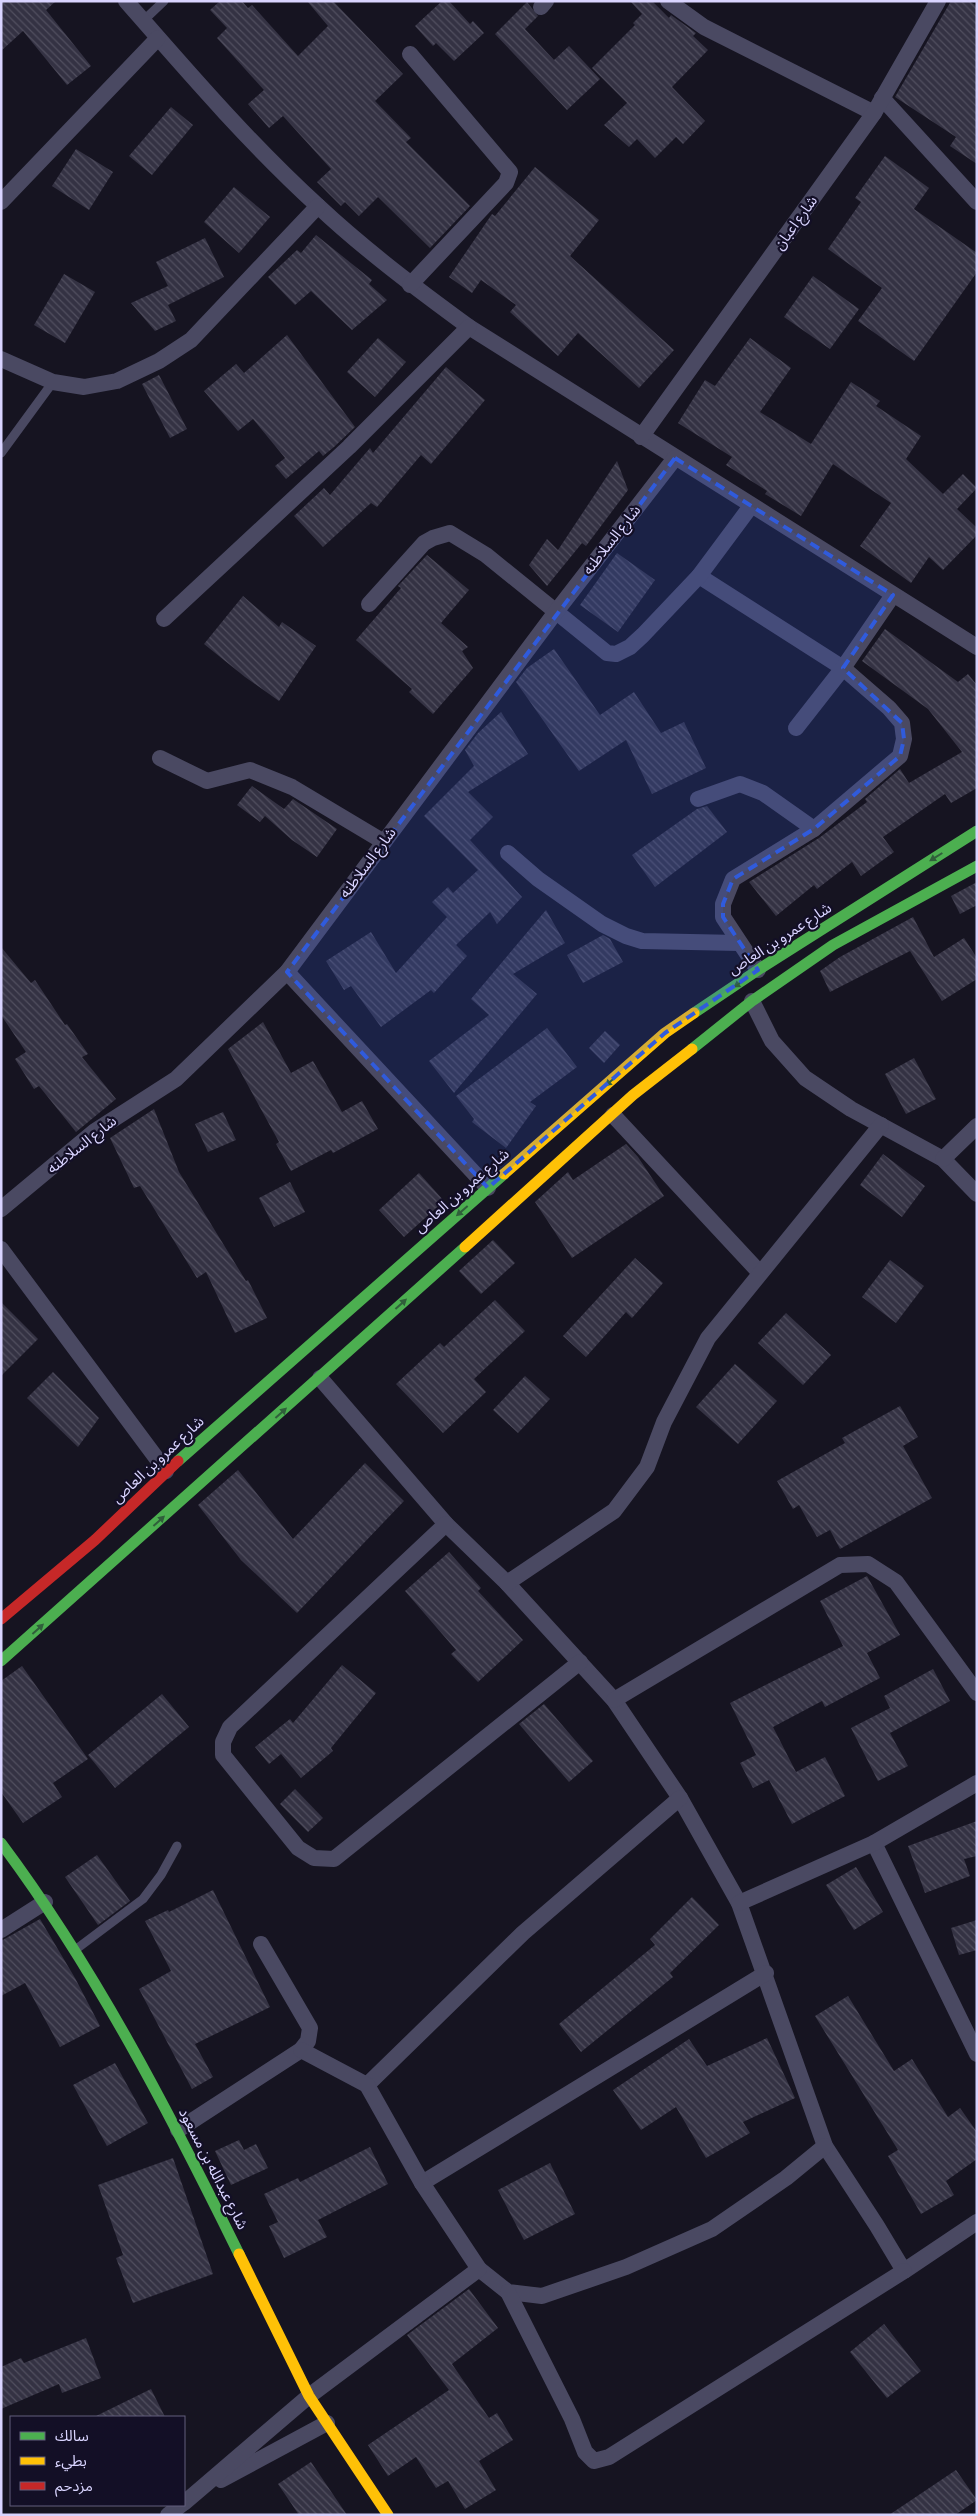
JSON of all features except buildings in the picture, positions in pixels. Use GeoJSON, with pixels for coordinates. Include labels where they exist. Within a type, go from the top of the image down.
{"type":"FeatureCollection","features":[{"type":"Feature","properties":{"kind":"street"},"geometry":{"type":"LineString","coordinates":[[126,1],[203,91],[318,206],[410,285],[469,327],[641,437],[976,646]]}},
{"type":"Feature","properties":{"kind":"street"},"geometry":{"type":"LineString","coordinates":[[668,1],[704,27],[874,113]]}},
{"type":"Feature","properties":{"kind":"street","name":"شارع اعبان"},"geometry":{"type":"LineString","coordinates":[[641,437],[874,113],[938,1]]}},
{"type":"Feature","properties":{"kind":"street"},"geometry":{"type":"LineString","coordinates":[[1,202],[158,38]]}},
{"type":"Feature","properties":{"kind":"street"},"geometry":{"type":"LineString","coordinates":[[410,54],[510,172],[506,183],[410,285]]}},
{"type":"Feature","properties":{"kind":"street"},"geometry":{"type":"LineString","coordinates":[[882,98],[977,202]]}},
{"type":"Feature","properties":{"kind":"street"},"geometry":{"type":"LineString","coordinates":[[1,360],[53,382],[84,387],[116,381],[160,361],[191,340],[318,206]]}},
{"type":"Feature","properties":{"kind":"street"},"geometry":{"type":"LineString","coordinates":[[164,618],[348,447],[469,327]]}},
{"type":"Feature","properties":{"kind":"street","name":"شارع السلاطنه"},"geometry":{"type":"LineString","coordinates":[[1,1209],[96,1131],[176,1079],[287,972],[555,613],[675,458]]}},
{"type":"Feature","properties":{"kind":"street"},"geometry":{"type":"LineString","coordinates":[[368,604],[424,543],[450,533],[486,555],[555,613],[607,653],[616,654],[630,647],[643,635],[699,576],[751,506]]}},
{"type":"Feature","properties":{"kind":"street"},"geometry":{"type":"LineString","coordinates":[[699,576],[843,668],[889,708],[902,723],[904,739],[900,756],[814,829],[733,879],[723,904],[723,917],[758,970]]}},
{"type":"Feature","properties":{"kind":"street"},"geometry":{"type":"LineString","coordinates":[[796,728],[843,668],[893,595]]}},
{"type":"Feature","properties":{"kind":"street"},"geometry":{"type":"LineString","coordinates":[[160,758],[207,782],[250,770],[292,786],[384,842]]}},
{"type":"Feature","properties":{"kind":"street"},"geometry":{"type":"LineString","coordinates":[[698,799],[740,784],[763,793],[814,829]]}},
{"type":"Feature","properties":{"kind":"street","name":"شارع عمرو بن العاص"},"geometry":{"type":"LineString","coordinates":[[1,1619],[95,1540],[166,1471],[665,1033],[758,970],[977,831]]}},
{"type":"Feature","properties":{"kind":"street"},"geometry":{"type":"LineString","coordinates":[[508,852],[538,878],[602,924],[626,936],[642,941],[739,943]]}},
{"type":"Feature","properties":{"kind":"street"},"geometry":{"type":"LineString","coordinates":[[1,1661],[320,1378],[633,1095],[752,1001],[833,945],[977,866]]}},
{"type":"Feature","properties":{"kind":"street"},"geometry":{"type":"LineString","coordinates":[[287,972],[488,1188]]}},
{"type":"Feature","properties":{"kind":"street"},"geometry":{"type":"LineString","coordinates":[[752,1001],[772,1041],[806,1078],[851,1109],[943,1159],[977,1194]]}},
{"type":"Feature","properties":{"kind":"street"},"geometry":{"type":"LineString","coordinates":[[613,1115],[760,1273]]}},
{"type":"Feature","properties":{"kind":"street"},"geometry":{"type":"LineString","coordinates":[[507,1583],[614,1511],[647,1467],[664,1422],[708,1338],[881,1125]]}},
{"type":"Feature","properties":{"kind":"street"},"geometry":{"type":"LineString","coordinates":[[943,1159],[977,1126]]}},
{"type":"Feature","properties":{"kind":"street"},"geometry":{"type":"LineString","coordinates":[[1,1249],[166,1471]]}},
{"type":"Feature","properties":{"kind":"street"},"geometry":{"type":"LineString","coordinates":[[320,1378],[446,1524],[507,1583],[614,1700],[680,1798],[739,1903],[766,1973],[825,2146],[904,2271]]}},
{"type":"Feature","properties":{"kind":"street"},"geometry":{"type":"LineString","coordinates":[[446,1524],[230,1727],[223,1742],[223,1756],[298,1848],[314,1858],[334,1859],[580,1662]]}},
{"type":"Feature","properties":{"kind":"street"},"geometry":{"type":"LineString","coordinates":[[614,1700],[840,1565],[868,1564],[896,1582],[977,1693]]}},
{"type":"Feature","properties":{"kind":"street"},"geometry":{"type":"LineString","coordinates":[[739,1903],[874,1843],[977,1783]]}},
{"type":"Feature","properties":{"kind":"street"},"geometry":{"type":"LineString","coordinates":[[367,2086],[523,1933],[680,1798]]}},
{"type":"Feature","properties":{"kind":"street","name":"شارع عبدالله بن مسعود"},"geometry":{"type":"LineString","coordinates":[[1,1843],[45,1902],[75,1950],[178,2130],[309,2396],[388,2515]]}},
{"type":"Feature","properties":{"kind":"street"},"geometry":{"type":"LineString","coordinates":[[874,1843],[977,2054]]}},
{"type":"Feature","properties":{"kind":"street"},"geometry":{"type":"LineString","coordinates":[[1,1930],[45,1902]]}},
{"type":"Feature","properties":{"kind":"street"},"geometry":{"type":"LineString","coordinates":[[178,2130],[301,2050],[308,2041],[310,2028],[261,1944]]}},
{"type":"Feature","properties":{"kind":"street"},"geometry":{"type":"LineString","coordinates":[[422,2183],[766,1973]]}},
{"type":"Feature","properties":{"kind":"street"},"geometry":{"type":"LineString","coordinates":[[301,2050],[367,2086],[422,2183],[479,2269],[508,2292],[572,2418],[585,2452],[594,2461],[609,2457],[904,2271],[976,2223]]}},
{"type":"Feature","properties":{"kind":"street"},"geometry":{"type":"LineString","coordinates":[[508,2292],[542,2296],[626,2267],[712,2229],[786,2178],[825,2146]]}},
{"type":"Feature","properties":{"kind":"street"},"geometry":{"type":"LineString","coordinates":[[186,2501],[309,2396],[479,2269]]}},
{"type":"Feature","properties":{"kind":"street"},"geometry":{"type":"LineString","coordinates":[[186,2501],[327,2423]]}},
{"type":"Feature","properties":{"kind":"street"},"geometry":{"type":"LineString","coordinates":[[168,2515],[180,2506]]}},
{"type":"Feature","properties":{"kind":"lane"},"geometry":{"type":"LineString","coordinates":[[143,21],[164,1]]}},
{"type":"Feature","properties":{"kind":"lane"},"geometry":{"type":"LineString","coordinates":[[1,453],[53,382]]}},
{"type":"Feature","properties":{"kind":"lane"},"geometry":{"type":"LineString","coordinates":[[75,1950],[143,1899],[161,1875],[178,1846]]}},
{"type":"Feature","properties":{"kind":"highlighted area"},"geometry":{"type":"Polygon","coordinates":[[[675,458],[893,595],[843,668],[902,723],[904,739],[900,756],[814,829],[733,879],[723,904],[723,917],[758,970],[665,1033],[488,1188],[287,972],[675,458]]]}},
{"type":"Feature","properties":{"kind":"traffic: fast"},"geometry":{"type":"LineString","coordinates":[[694,1013],[761,968],[977,831]]}},
{"type":"Feature","properties":{"kind":"traffic: fast"},"geometry":{"type":"LineString","coordinates":[[692,1049],[752,1001],[833,945],[977,866]]}},
{"type":"Feature","properties":{"kind":"traffic: fast"},"geometry":{"type":"LineString","coordinates":[[178,1461],[504,1174]]}},
{"type":"Feature","properties":{"kind":"traffic: fast"},"geometry":{"type":"LineString","coordinates":[[1,1661],[465,1247]]}},
{"type":"Feature","properties":{"kind":"traffic: fast"},"geometry":{"type":"LineString","coordinates":[[1,1843],[36,1891],[100,1991],[158,2095],[239,2254]]}},
{"type":"Feature","properties":{"kind":"traffic: slow"},"geometry":{"type":"LineString","coordinates":[[504,1174],[665,1033],[694,1013]]}},
{"type":"Feature","properties":{"kind":"traffic: slow"},"geometry":{"type":"LineString","coordinates":[[465,1247],[633,1095],[692,1049]]}},
{"type":"Feature","properties":{"kind":"traffic: slow"},"geometry":{"type":"LineString","coordinates":[[239,2254],[309,2396],[388,2515]]}},
{"type":"Feature","properties":{"kind":"traffic: jam"},"geometry":{"type":"LineString","coordinates":[[1,1619],[95,1540],[178,1461]]}}]}
